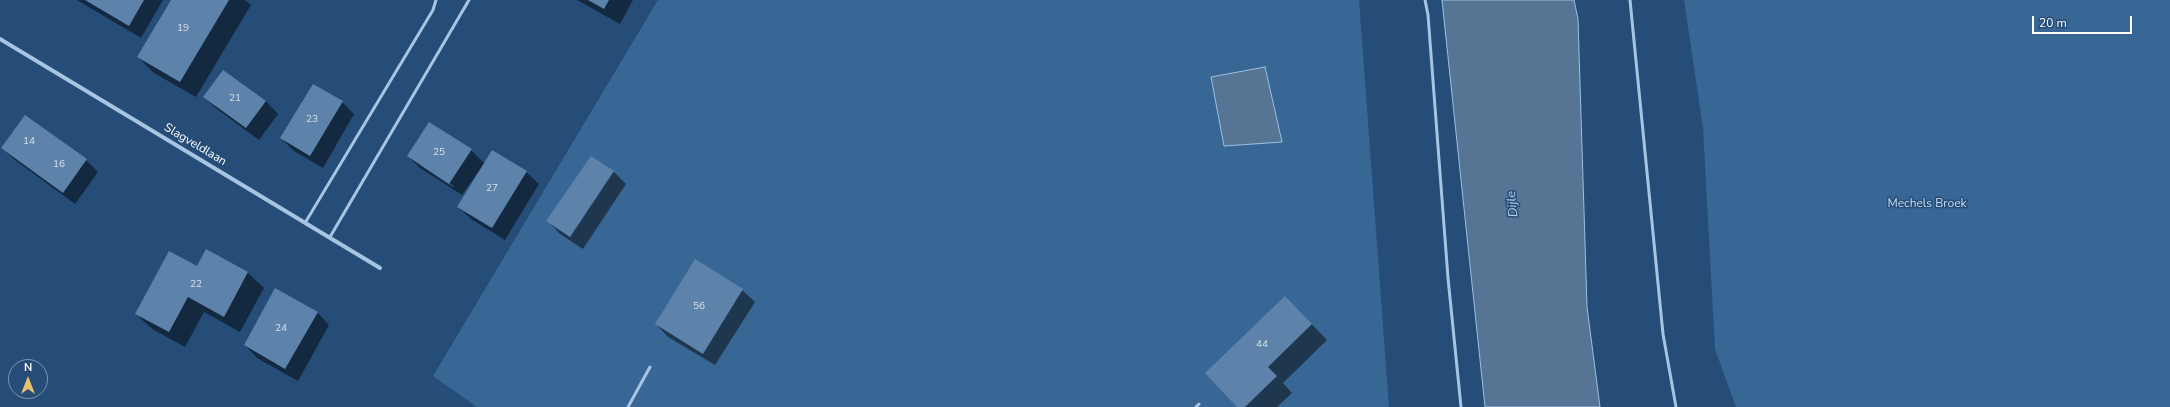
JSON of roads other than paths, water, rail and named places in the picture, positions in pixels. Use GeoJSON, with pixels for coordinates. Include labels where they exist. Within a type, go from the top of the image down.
{"type":"FeatureCollection","features":[{"type":"Feature","properties":{"kind":"street","name":"Slagveldlaan"},"geometry":{"type":"LineString","coordinates":[[0,39],[380,268]]}},
{"type":"Feature","properties":{"kind":"lane"},"geometry":{"type":"LineString","coordinates":[[305,222],[432,10],[436,0]]}},
{"type":"Feature","properties":{"kind":"lane"},"geometry":{"type":"LineString","coordinates":[[330,238],[470,0]]}},
{"type":"Feature","properties":{"kind":"lane"},"geometry":{"type":"LineString","coordinates":[[1425,0],[1428,15],[1448,278],[1461,407]]}},
{"type":"Feature","properties":{"kind":"lane"},"geometry":{"type":"LineString","coordinates":[[1630,0],[1663,334],[1676,407]]}},
{"type":"Feature","properties":{"kind":"lane"},"geometry":{"type":"LineString","coordinates":[[628,407],[650,366]]}},
{"type":"Feature","properties":{"kind":"water","name":"Dijle"},"geometry":{"type":"Polygon","coordinates":[[[1442,0],[1574,0],[1578,19],[1587,307],[1600,407],[1485,407],[1442,0]]]}},
{"type":"Feature","properties":{"kind":"water"},"geometry":{"type":"Polygon","coordinates":[[[1265,67],[1282,142],[1224,146],[1211,77],[1265,67]]]}},
{"type":"Feature","properties":{"kind":"park label","name":"Mechels Broek"},"geometry":{"type":"Point","coordinates":[1927,204]}}]}
